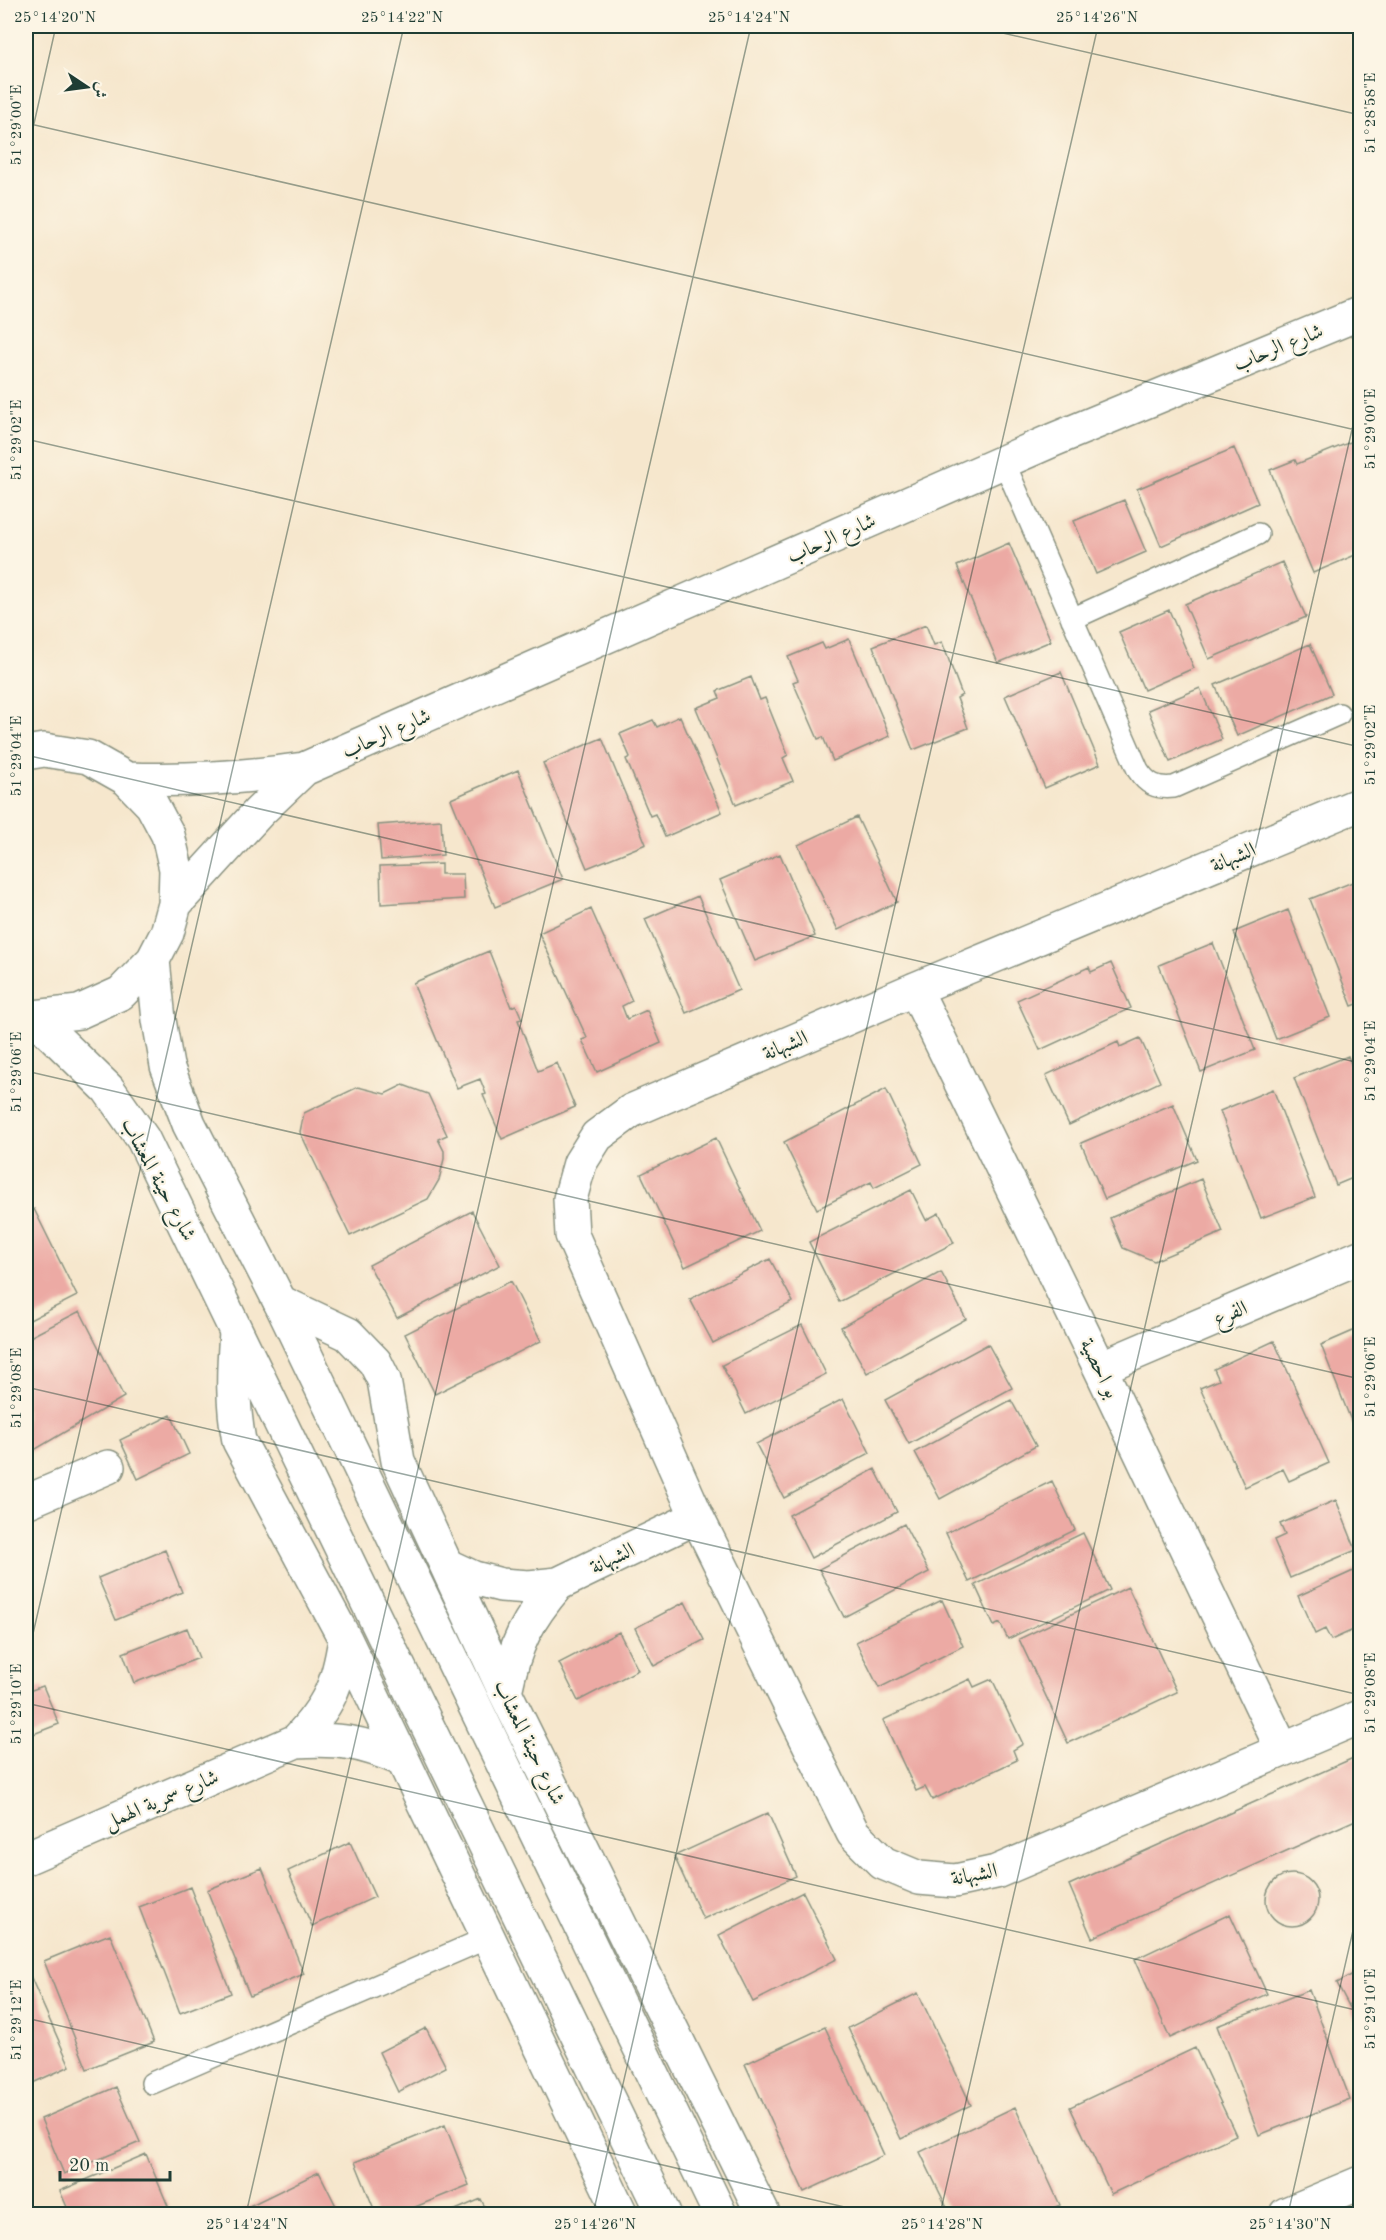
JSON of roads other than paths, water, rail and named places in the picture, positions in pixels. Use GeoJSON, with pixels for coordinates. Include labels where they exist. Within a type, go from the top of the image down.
{"type":"FeatureCollection","features":[{"type":"Feature","properties":{"kind":"street","name":"شارع الرحاب"},"geometry":{"type":"LineString","coordinates":[[128,779],[198,780],[245,777],[304,769],[1004,462],[1360,313]]}},
{"type":"Feature","properties":{"kind":"street"},"geometry":{"type":"LineString","coordinates":[[26,753],[44,750],[88,757],[128,779],[152,805],[168,835],[176,869],[175,904],[167,933],[153,960],[121,993],[79,1012],[30,1016]]}},
{"type":"Feature","properties":{"kind":"street","name":"شارع الرحاب"},"geometry":{"type":"LineString","coordinates":[[175,904],[259,812],[304,769]]}},
{"type":"Feature","properties":{"kind":"street","name":"الشبهانة"},"geometry":{"type":"LineString","coordinates":[[1360,804],[915,989],[631,1112],[597,1136],[580,1163],[570,1199],[573,1235],[698,1517],[853,1833],[883,1863],[918,1878],[955,1881],[996,1872],[1360,1717]]}},
{"type":"Feature","properties":{"kind":"street","name":"شارع حينة المعشاب"},"geometry":{"type":"LineString","coordinates":[[153,960],[159,1020],[167,1066],[189,1124],[280,1302],[720,2214]]}},
{"type":"Feature","properties":{"kind":"street","name":"بو احصية"},"geometry":{"type":"LineString","coordinates":[[915,989],[1282,1749]]}},
{"type":"Feature","properties":{"kind":"street","name":"شارع حينة المعشاب"},"geometry":{"type":"LineString","coordinates":[[30,1016],[108,1089],[143,1139],[664,2214]]}},
{"type":"Feature","properties":{"kind":"street","name":"الفرع"},"geometry":{"type":"LineString","coordinates":[[1100,1368],[1360,1257]]}},
{"type":"Feature","properties":{"kind":"street","name":"شارع حينة المعشاب"},"geometry":{"type":"LineString","coordinates":[[280,1302],[348,1334],[375,1362],[384,1380],[398,1461],[505,1692],[763,2214]]}},
{"type":"Feature","properties":{"kind":"street"},"geometry":{"type":"LineString","coordinates":[[236,1332],[232,1383],[239,1441],[345,1639],[621,2214]]}},
{"type":"Feature","properties":{"kind":"street"},"geometry":{"type":"LineString","coordinates":[[26,1502],[108,1467]]}},
{"type":"Feature","properties":{"kind":"street","name":"الشبهانة"},"geometry":{"type":"LineString","coordinates":[[448,1566],[474,1578],[501,1585],[529,1587],[558,1584],[698,1517]]}},
{"type":"Feature","properties":{"kind":"street","name":"الشبهانة"},"geometry":{"type":"LineString","coordinates":[[505,1692],[522,1633],[538,1607],[558,1584]]}},
{"type":"Feature","properties":{"kind":"street","name":"شارع سمرية الهمل"},"geometry":{"type":"LineString","coordinates":[[296,1741],[316,1720],[331,1695],[341,1668],[345,1639]]}},
{"type":"Feature","properties":{"kind":"street","name":"شارع سمرية الهمل"},"geometry":{"type":"LineString","coordinates":[[26,1858],[296,1741],[323,1739],[350,1741],[376,1748],[401,1759]]}},
{"type":"Feature","properties":{"kind":"street"},"geometry":{"type":"LineString","coordinates":[[1286,2214],[1360,2183]]}},
{"type":"Feature","properties":{"kind":"lane"},"geometry":{"type":"LineString","coordinates":[[1004,462],[1138,770],[1153,786],[1173,788],[1339,714]]}},
{"type":"Feature","properties":{"kind":"lane"},"geometry":{"type":"LineString","coordinates":[[1072,619],[1258,534]]}},
{"type":"Feature","properties":{"kind":"lane"},"geometry":{"type":"LineString","coordinates":[[152,2083],[487,1938]]}}]}
